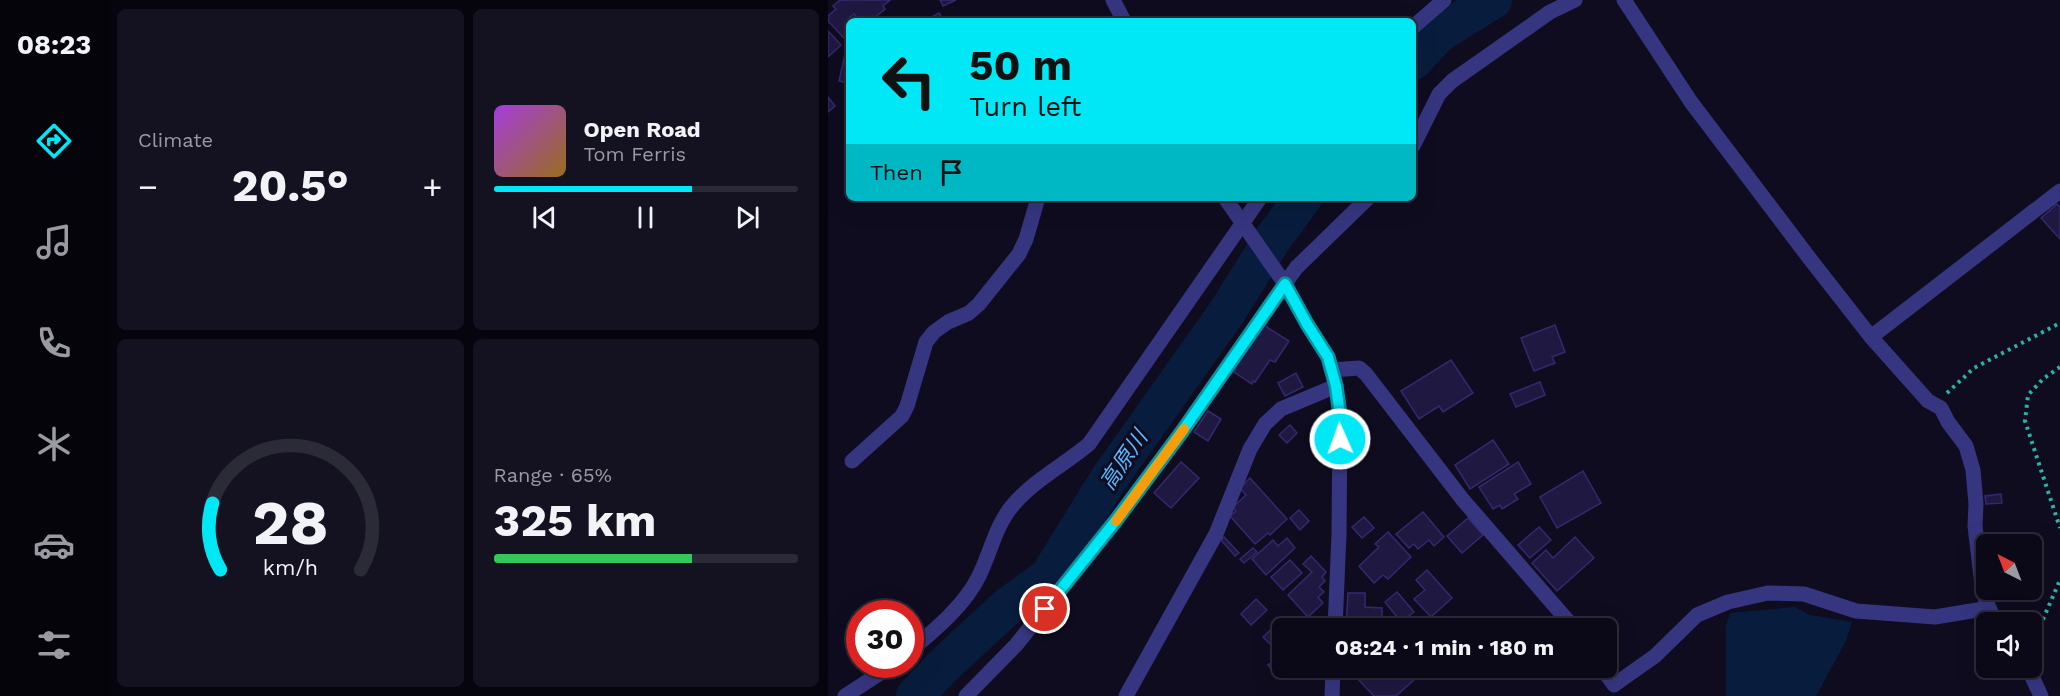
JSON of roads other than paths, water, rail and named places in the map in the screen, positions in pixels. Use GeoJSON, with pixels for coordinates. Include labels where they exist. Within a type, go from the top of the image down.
{"type":"FeatureCollection","features":[{"type":"Feature","properties":{"kind":"street"},"geometry":{"type":"LineString","coordinates":[[1113,0],[1122,18]]}},
{"type":"Feature","properties":{"kind":"street"},"geometry":{"type":"LineString","coordinates":[[1416,24],[1444,0]]}},
{"type":"Feature","properties":{"kind":"street"},"geometry":{"type":"LineString","coordinates":[[1416,140],[1439,94],[1452,81],[1546,6],[1575,0]]}},
{"type":"Feature","properties":{"kind":"street"},"geometry":{"type":"LineString","coordinates":[[1624,0],[1691,102],[1871,338],[1928,401],[1941,408],[1948,422],[1966,446],[1973,470],[1983,594],[1991,612]]}},
{"type":"Feature","properties":{"kind":"street"},"geometry":{"type":"LineString","coordinates":[[1871,338],[2060,191]]}},
{"type":"Feature","properties":{"kind":"street"},"geometry":{"type":"LineString","coordinates":[[852,461],[902,416],[926,342],[941,327],[969,313],[979,304],[1019,254],[1037,201]]}},
{"type":"Feature","properties":{"kind":"street"},"geometry":{"type":"LineString","coordinates":[[1227,201],[1283,281],[1328,357],[1336,386],[1340,415],[1340,534],[1336,618]]}},
{"type":"Feature","properties":{"kind":"street"},"geometry":{"type":"LineString","coordinates":[[924,638],[963,600],[979,576],[993,538],[1012,506],[1034,484],[1089,444],[1258,201]]}},
{"type":"Feature","properties":{"kind":"street"},"geometry":{"type":"LineString","coordinates":[[966,696],[1016,645],[1117,519],[1181,433],[1283,281],[1365,201]]}},
{"type":"Feature","properties":{"kind":"street"},"geometry":{"type":"LineString","coordinates":[[1331,370],[1359,368],[1366,374],[1463,500],[1565,618]]}},
{"type":"Feature","properties":{"kind":"street"},"geometry":{"type":"LineString","coordinates":[[1126,696],[1216,534],[1250,449],[1264,424],[1281,409],[1336,386]]}},
{"type":"Feature","properties":{"kind":"street"},"geometry":{"type":"LineString","coordinates":[[1609,678],[1614,685],[1655,656],[1697,615],[1728,602],[1768,593],[1804,594],[1856,611],[1935,617],[1976,616]]}},
{"type":"Feature","properties":{"kind":"street"},"geometry":{"type":"LineString","coordinates":[[844,696],[872,678]]}},
{"type":"Feature","properties":{"kind":"street"},"geometry":{"type":"LineString","coordinates":[[1332,696],[1333,678]]}},
{"type":"Feature","properties":{"kind":"street"},"geometry":{"type":"LineString","coordinates":[[2033,678],[2042,696]]}},
{"type":"Feature","properties":{"kind":"water"},"geometry":{"type":"Polygon","coordinates":[[[1795,607],[1810,615],[1852,622],[1846,641],[1816,696],[1726,696],[1726,626],[1730,613],[1795,607]]]}},
{"type":"Feature","properties":{"kind":"waterway","name":"高原川"},"geometry":{"type":"LineString","coordinates":[[1416,58],[1437,35],[1493,0]]}},
{"type":"Feature","properties":{"kind":"waterway","name":"高原川"},"geometry":{"type":"LineString","coordinates":[[915,696],[943,666],[1008,606],[1048,577],[1110,477],[1227,312],[1272,240],[1301,201]]}}]}
